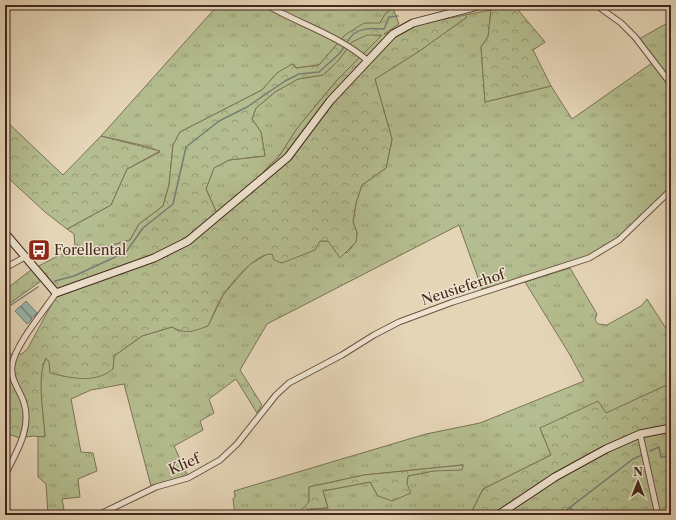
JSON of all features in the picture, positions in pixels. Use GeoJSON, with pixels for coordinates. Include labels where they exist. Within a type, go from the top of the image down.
{"type":"FeatureCollection","features":[{"type":"Feature","properties":{"kind":"street"},"geometry":{"type":"LineString","coordinates":[[267,5],[324,32],[367,60]]}},
{"type":"Feature","properties":{"kind":"street"},"geometry":{"type":"LineString","coordinates":[[5,475],[20,444],[26,414],[24,403],[12,376],[13,359],[23,341],[56,293],[154,258],[188,240],[288,157],[330,101],[393,34],[405,26],[482,5]]}},
{"type":"Feature","properties":{"kind":"street"},"geometry":{"type":"LineString","coordinates":[[517,5],[525,5]]}},
{"type":"Feature","properties":{"kind":"street"},"geometry":{"type":"LineString","coordinates":[[596,5],[621,23],[635,37],[671,84]]}},
{"type":"Feature","properties":{"kind":"street","name":"Neusieferhof"},"geometry":{"type":"LineString","coordinates":[[263,411],[289,383],[342,355],[392,325],[452,302],[574,264],[602,251],[629,231],[671,190]]}},
{"type":"Feature","properties":{"kind":"street"},"geometry":{"type":"LineString","coordinates":[[5,233],[56,293]]}},
{"type":"Feature","properties":{"kind":"street"},"geometry":{"type":"LineString","coordinates":[[5,268],[25,257]]}},
{"type":"Feature","properties":{"kind":"street","name":"Klief"},"geometry":{"type":"LineString","coordinates":[[98,515],[156,487],[188,478],[220,460],[237,444],[263,411]]}},
{"type":"Feature","properties":{"kind":"street"},"geometry":{"type":"LineString","coordinates":[[498,515],[531,492],[595,454],[640,434],[671,428]]}},
{"type":"Feature","properties":{"kind":"street"},"geometry":{"type":"LineString","coordinates":[[640,434],[658,515]]}},
{"type":"Feature","properties":{"kind":"green space"},"geometry":{"type":"Polygon","coordinates":[[[218,5],[391,5],[393,8],[385,14],[380,23],[345,35],[319,65],[296,68],[293,64],[277,73],[262,90],[180,132],[173,145],[169,185],[163,206],[139,224],[130,240],[91,251],[75,247],[74,234],[67,229],[111,205],[127,169],[160,152],[150,147],[101,136],[218,5]]]}},
{"type":"Feature","properties":{"kind":"green space"},"geometry":{"type":"Polygon","coordinates":[[[501,5],[514,5],[545,42],[533,50],[551,86],[485,102],[481,47],[488,37],[491,10],[501,5]]]}},
{"type":"Feature","properties":{"kind":"green space"},"geometry":{"type":"Polygon","coordinates":[[[393,8],[399,24],[384,34],[407,27],[465,15],[467,17],[418,52],[375,79],[392,139],[386,168],[362,185],[356,203],[353,222],[357,233],[356,242],[340,258],[328,241],[320,241],[315,250],[282,263],[274,260],[272,254],[259,258],[245,269],[227,289],[208,326],[186,332],[172,327],[142,336],[114,356],[113,369],[99,377],[74,378],[50,373],[49,362],[46,358],[41,375],[41,396],[45,437],[33,436],[20,438],[5,433],[6,354],[22,354],[28,348],[56,296],[41,281],[5,307],[5,290],[31,270],[75,247],[91,251],[130,240],[139,224],[163,206],[169,185],[173,145],[180,132],[262,90],[277,73],[292,64],[296,68],[319,65],[345,35],[364,23],[380,23],[385,14],[393,8]],[[367,35],[352,42],[338,61],[323,75],[298,79],[275,92],[256,108],[252,119],[261,132],[265,156],[229,160],[214,168],[206,189],[219,218],[280,155],[298,127],[338,79],[382,35],[367,35]]]}},
{"type":"Feature","properties":{"kind":"green space"},"geometry":{"type":"Polygon","coordinates":[[[491,10],[488,37],[481,47],[485,102],[551,86],[572,119],[652,63],[671,88],[671,190],[638,223],[611,244],[587,257],[558,268],[482,289],[459,225],[267,324],[240,370],[262,405],[257,413],[236,379],[209,399],[214,413],[200,421],[203,430],[174,446],[188,476],[151,486],[124,384],[91,390],[71,399],[81,452],[93,453],[97,471],[78,479],[80,497],[62,499],[65,515],[48,515],[46,484],[38,477],[38,436],[45,436],[41,375],[46,358],[49,362],[113,369],[114,356],[142,336],[172,327],[179,331],[208,326],[223,295],[249,265],[267,254],[315,250],[319,241],[328,241],[347,253],[356,242],[357,233],[353,222],[356,203],[362,185],[386,168],[392,139],[375,79],[418,52],[467,17],[465,15],[491,10]]]}},
{"type":"Feature","properties":{"kind":"green space"},"geometry":{"type":"Polygon","coordinates":[[[671,21],[671,82],[639,39],[671,21]]]}},
{"type":"Feature","properties":{"kind":"green space"},"geometry":{"type":"Polygon","coordinates":[[[367,34],[382,35],[338,79],[298,127],[280,155],[219,218],[206,189],[213,168],[229,160],[265,156],[261,132],[252,119],[256,108],[275,92],[298,79],[323,75],[338,61],[352,42],[367,34]]]}},
{"type":"Feature","properties":{"kind":"green space"},"geometry":{"type":"Polygon","coordinates":[[[5,120],[63,175],[101,136],[160,151],[127,169],[111,205],[67,229],[45,212],[5,175],[5,120]]]}},
{"type":"Feature","properties":{"kind":"green space"},"geometry":{"type":"Polygon","coordinates":[[[570,268],[597,314],[595,320],[598,324],[607,325],[641,306],[647,299],[671,336],[671,383],[606,414],[540,428],[551,455],[483,489],[470,515],[235,515],[233,499],[235,496],[234,491],[426,434],[480,423],[584,381],[570,355],[525,282],[570,268]],[[463,465],[364,475],[309,487],[309,502],[299,513],[310,509],[328,508],[323,491],[370,482],[378,496],[407,484],[408,476],[463,465]]]}},
{"type":"Feature","properties":{"kind":"green space"},"geometry":{"type":"Polygon","coordinates":[[[671,383],[671,515],[470,515],[483,489],[551,455],[540,428],[598,401],[606,413],[671,383]]]}},
{"type":"Feature","properties":{"kind":"green space"},"geometry":{"type":"Polygon","coordinates":[[[463,465],[462,470],[434,471],[408,476],[407,484],[411,493],[392,501],[378,496],[370,482],[323,491],[328,508],[310,509],[298,513],[309,502],[309,487],[364,475],[463,465]]]}},
{"type":"Feature","properties":{"kind":"water"},"geometry":{"type":"Polygon","coordinates":[[[26,301],[37,313],[32,318],[21,306],[26,301]]]}},
{"type":"Feature","properties":{"kind":"water"},"geometry":{"type":"Polygon","coordinates":[[[20,306],[32,319],[27,324],[15,311],[20,306]]]}},
{"type":"Feature","properties":{"kind":"waterway"},"geometry":{"type":"LineString","coordinates":[[348,41],[351,36],[364,29],[384,29],[389,17],[398,16]]}},
{"type":"Feature","properties":{"kind":"waterway"},"geometry":{"type":"LineString","coordinates":[[55,281],[74,276],[126,252],[143,228],[173,204],[186,147],[219,121],[247,107],[285,81],[299,74],[319,72],[339,54],[344,47]]}},
{"type":"Feature","properties":{"kind":"waterway"},"geometry":{"type":"LineString","coordinates":[[5,309],[38,287]]}},
{"type":"Feature","properties":{"kind":"waterway"},"geometry":{"type":"LineString","coordinates":[[650,451],[659,447],[661,457],[671,456]]}},
{"type":"Feature","properties":{"kind":"waterway"},"geometry":{"type":"LineString","coordinates":[[560,515],[633,459],[642,455]]}},
{"type":"Feature","properties":{"kind":"waterway"},"geometry":{"type":"LineString","coordinates":[[570,507],[576,515]]}},
{"type":"Feature","properties":{"kind":"place","name":"Forellental"},"geometry":{"type":"Point","coordinates":[39,250]}}]}
